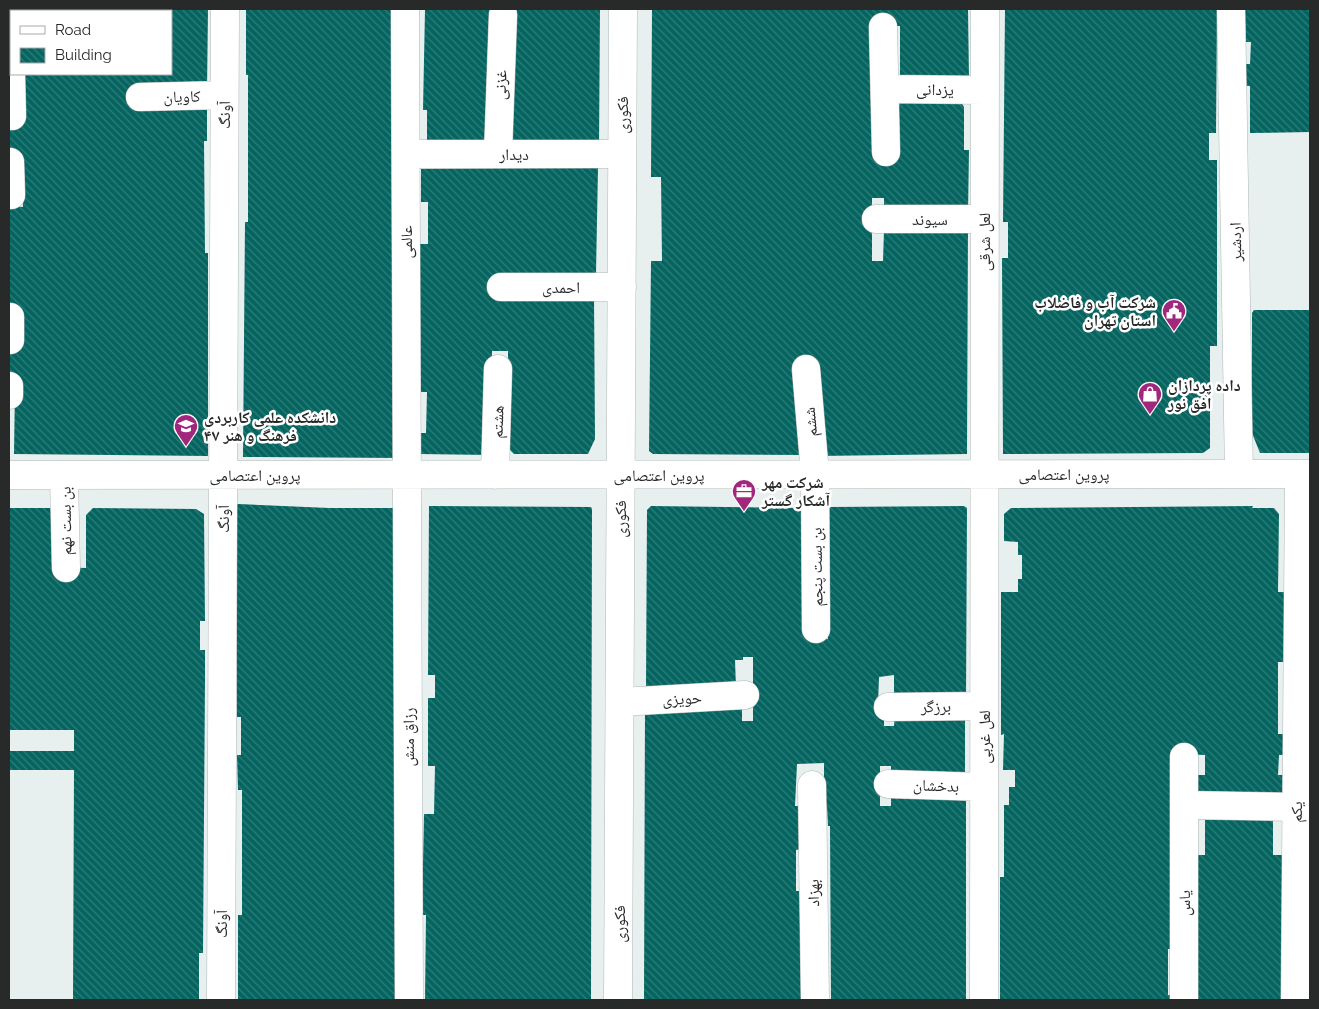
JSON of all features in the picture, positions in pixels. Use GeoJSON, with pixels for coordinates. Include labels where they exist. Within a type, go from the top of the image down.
{"type":"FeatureCollection","features":[{"type":"Feature","properties":{"kind":"street","name":"آونگ"},"geometry":{"type":"LineString","coordinates":[[221,1000],[224,9]]}},
{"type":"Feature","properties":{"kind":"street","name":"عالمی"},"geometry":{"type":"LineString","coordinates":[[405,9],[407,474]]}},
{"type":"Feature","properties":{"kind":"street","name":"فکوری"},"geometry":{"type":"LineString","coordinates":[[618,1000],[623,9]]}},
{"type":"Feature","properties":{"kind":"street","name":"لعل شرقی"},"geometry":{"type":"LineString","coordinates":[[984,474],[985,9]]}},
{"type":"Feature","properties":{"kind":"street","name":"اردشیر"},"geometry":{"type":"LineString","coordinates":[[1231,9],[1239,474]]}},
{"type":"Feature","properties":{"kind":"street","name":"غزنی"},"geometry":{"type":"LineString","coordinates":[[498,154],[503,15]]}},
{"type":"Feature","properties":{"kind":"street"},"geometry":{"type":"LineString","coordinates":[[883,27],[886,152]]}},
{"type":"Feature","properties":{"kind":"street"},"geometry":{"type":"LineString","coordinates":[[11,75],[12,116]]}},
{"type":"Feature","properties":{"kind":"street","name":"یزدانی"},"geometry":{"type":"LineString","coordinates":[[885,89],[984,90]]}},
{"type":"Feature","properties":{"kind":"street","name":"کاویان"},"geometry":{"type":"LineString","coordinates":[[140,97],[224,95]]}},
{"type":"Feature","properties":{"kind":"street","name":"دیدار"},"geometry":{"type":"LineString","coordinates":[[406,154],[622,154]]}},
{"type":"Feature","properties":{"kind":"street"},"geometry":{"type":"LineString","coordinates":[[9,195],[11,195],[10,162]]}},
{"type":"Feature","properties":{"kind":"street","name":"سیوند"},"geometry":{"type":"LineString","coordinates":[[876,219],[984,219]]}},
{"type":"Feature","properties":{"kind":"street","name":"احمدی"},"geometry":{"type":"LineString","coordinates":[[501,287],[622,287]]}},
{"type":"Feature","properties":{"kind":"street","name":"هشتم"},"geometry":{"type":"LineString","coordinates":[[495,475],[498,369]]}},
{"type":"Feature","properties":{"kind":"street","name":"ششم"},"geometry":{"type":"LineString","coordinates":[[806,369],[815,474]]}},
{"type":"Feature","properties":{"kind":"street"},"geometry":{"type":"LineString","coordinates":[[9,386],[9,395]]}},
{"type":"Feature","properties":{"kind":"street","name":"رزاق منش"},"geometry":{"type":"LineString","coordinates":[[407,474],[409,1000]]}},
{"type":"Feature","properties":{"kind":"street","name":"بن بست پنجم"},"geometry":{"type":"LineString","coordinates":[[815,474],[816,629]]}},
{"type":"Feature","properties":{"kind":"street","name":"لعل غربی"},"geometry":{"type":"LineString","coordinates":[[984,474],[984,1000]]}},
{"type":"Feature","properties":{"kind":"street","name":"پروین اعتصامی"},"geometry":{"type":"LineString","coordinates":[[9,475],[1305,474]]}},
{"type":"Feature","properties":{"kind":"street","name":"یکم"},"geometry":{"type":"LineString","coordinates":[[1295,1000],[1296,807],[1305,474]]}},
{"type":"Feature","properties":{"kind":"street","name":"بن بست نهم"},"geometry":{"type":"LineString","coordinates":[[64,475],[66,568]]}},
{"type":"Feature","properties":{"kind":"street","name":"حویزی"},"geometry":{"type":"LineString","coordinates":[[620,702],[744,695]]}},
{"type":"Feature","properties":{"kind":"street","name":"برزگر"},"geometry":{"type":"LineString","coordinates":[[888,707],[984,706]]}},
{"type":"Feature","properties":{"kind":"street","name":"یاس"},"geometry":{"type":"LineString","coordinates":[[1184,757],[1184,1000]]}},
{"type":"Feature","properties":{"kind":"street","name":"بدخشان"},"geometry":{"type":"LineString","coordinates":[[888,784],[984,787]]}},
{"type":"Feature","properties":{"kind":"street","name":"بهزاد"},"geometry":{"type":"LineString","coordinates":[[812,785],[815,1000]]}},
{"type":"Feature","properties":{"kind":"street"},"geometry":{"type":"LineString","coordinates":[[1184,805],[1296,807]]}},
{"type":"Feature","properties":{"kind":"building"},"geometry":{"type":"Polygon","coordinates":[[[208,9],[207,90],[134,90],[131,108],[148,108],[207,99],[207,141],[204,141],[205,253],[208,253],[208,456],[14,454],[15,386],[9,386],[9,198],[11,206],[23,207],[22,180],[9,160],[9,119],[18,75],[172,75],[172,10],[10,10],[208,9]]]}},
{"type":"Feature","properties":{"kind":"building"},"geometry":{"type":"Polygon","coordinates":[[[246,9],[405,9],[402,458],[243,457],[245,222],[248,222],[246,9]]]}},
{"type":"Feature","properties":{"kind":"building"},"geometry":{"type":"Polygon","coordinates":[[[491,9],[490,149],[427,148],[427,110],[423,110],[425,10],[491,9]]]}},
{"type":"Feature","properties":{"kind":"building"},"geometry":{"type":"Polygon","coordinates":[[[515,9],[600,9],[599,147],[510,144],[515,9]]]}},
{"type":"Feature","properties":{"kind":"building"},"geometry":{"type":"Polygon","coordinates":[[[652,9],[968,9],[969,79],[900,80],[900,26],[877,26],[897,100],[961,102],[964,107],[964,150],[969,150],[968,214],[884,210],[884,198],[872,198],[872,261],[883,261],[884,231],[968,225],[967,454],[818,456],[795,391],[795,412],[802,412],[802,455],[653,454],[649,451],[651,261],[662,261],[661,177],[651,177],[652,9]]]}},
{"type":"Feature","properties":{"kind":"building"},"geometry":{"type":"Polygon","coordinates":[[[1005,9],[1217,9],[1216,133],[1209,133],[1209,160],[1217,160],[1217,346],[1210,346],[1210,448],[1203,453],[1003,454],[1002,258],[1008,258],[1008,222],[1003,222],[1005,9]]]}},
{"type":"Feature","properties":{"kind":"building"},"geometry":{"type":"Polygon","coordinates":[[[1245,9],[1310,9],[1310,132],[1250,133],[1250,86],[1245,86],[1245,64],[1250,64],[1251,42],[1245,42],[1245,9]]]}},
{"type":"Feature","properties":{"kind":"building"},"geometry":{"type":"Polygon","coordinates":[[[598,168],[596,273],[589,276],[594,295],[595,439],[588,454],[514,454],[509,449],[508,351],[492,351],[490,455],[419,454],[419,433],[426,433],[427,392],[420,392],[420,244],[428,244],[428,202],[421,202],[421,169],[598,168]]]}},
{"type":"Feature","properties":{"kind":"building"},"geometry":{"type":"Polygon","coordinates":[[[1254,310],[1310,310],[1310,453],[1260,453],[1252,433],[1252,313],[1254,310]]]}},
{"type":"Feature","properties":{"kind":"building"},"geometry":{"type":"Polygon","coordinates":[[[238,504],[329,508],[406,508],[403,1000],[238,1000],[238,915],[242,915],[242,790],[238,790],[237,755],[241,755],[241,717],[237,717],[236,506],[238,504]]]}},
{"type":"Feature","properties":{"kind":"building"},"geometry":{"type":"Polygon","coordinates":[[[429,506],[591,507],[592,509],[591,1000],[425,1000],[426,915],[422,915],[424,814],[434,814],[435,766],[428,766],[428,698],[435,698],[435,675],[428,675],[429,506]]]}},
{"type":"Feature","properties":{"kind":"building"},"geometry":{"type":"Polygon","coordinates":[[[651,506],[808,508],[824,639],[828,639],[829,507],[964,506],[967,508],[966,702],[894,703],[894,675],[879,677],[878,705],[884,705],[884,726],[894,726],[895,712],[965,713],[965,778],[891,779],[891,766],[880,766],[880,806],[891,806],[891,796],[966,792],[966,1000],[831,1000],[830,826],[828,826],[827,806],[824,806],[824,763],[797,764],[795,806],[802,806],[801,849],[796,850],[796,891],[802,891],[802,1000],[644,1000],[645,706],[742,706],[742,721],[753,721],[753,657],[743,657],[743,660],[735,660],[736,688],[646,688],[647,510],[651,506]]]}},
{"type":"Feature","properties":{"kind":"building"},"geometry":{"type":"Polygon","coordinates":[[[1253,506],[1252,508],[1274,508],[1279,514],[1278,592],[1285,592],[1285,662],[1278,662],[1278,734],[1286,734],[1286,755],[1279,755],[1278,775],[1286,775],[1285,795],[1198,796],[1198,775],[1205,775],[1205,755],[1177,754],[1176,776],[1170,776],[1170,816],[1176,816],[1175,949],[1168,949],[1168,995],[1175,995],[1175,1000],[1000,1000],[1000,877],[1004,877],[1004,805],[1009,805],[1009,787],[1015,787],[1015,770],[1003,770],[1004,734],[1001,735],[1001,592],[1018,592],[1018,579],[1022,579],[1022,555],[1018,555],[1018,542],[1004,541],[1004,514],[1011,508],[1253,506]]]}},
{"type":"Feature","properties":{"kind":"building"},"geometry":{"type":"Polygon","coordinates":[[[9,508],[50,508],[58,513],[57,567],[86,568],[86,515],[93,508],[196,509],[204,514],[205,621],[200,621],[200,650],[205,650],[203,953],[199,953],[199,1000],[73,1000],[74,770],[9,770],[9,751],[74,751],[74,730],[9,730],[9,508]]]}},
{"type":"Feature","properties":{"kind":"building"},"geometry":{"type":"Polygon","coordinates":[[[1205,817],[1273,817],[1273,855],[1284,855],[1285,1000],[1197,1000],[1198,855],[1205,855],[1205,817]]]}},
{"type":"Feature","properties":{"kind":"place","name":"شرکت آب و فاضلاب استان تهران"},"geometry":{"type":"Point","coordinates":[1174,332]}},
{"type":"Feature","properties":{"kind":"place","name":"داده پردازان افق نور"},"geometry":{"type":"Point","coordinates":[1150,415]}},
{"type":"Feature","properties":{"kind":"place","name":"دانشکده علمی کاربردی فرهنگ و هنر ۴۷"},"geometry":{"type":"Point","coordinates":[186,447]}},
{"type":"Feature","properties":{"kind":"place","name":"شرکت مهر آشکار گستر"},"geometry":{"type":"Point","coordinates":[744,512]}}]}
